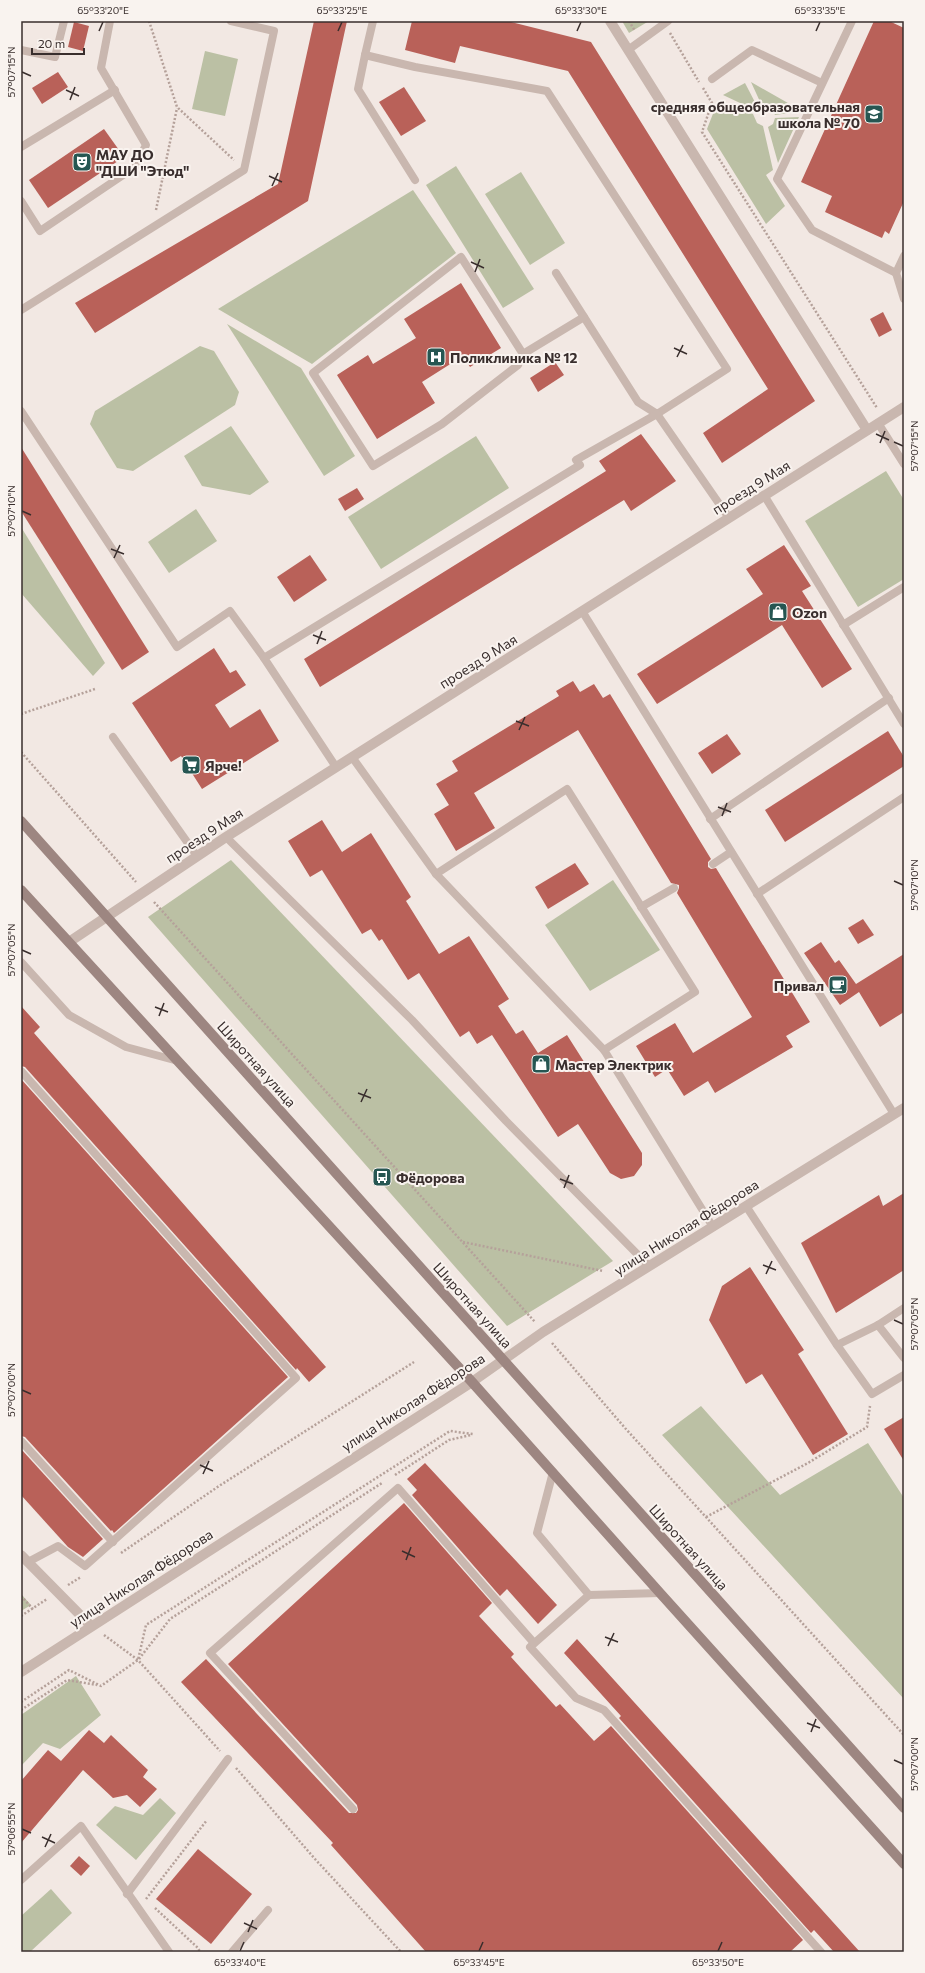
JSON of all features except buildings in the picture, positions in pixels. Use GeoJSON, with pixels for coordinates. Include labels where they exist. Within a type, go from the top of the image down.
{"type":"FeatureCollection","features":[{"type":"Feature","properties":{"kind":"main road","name":"Широтная улица"},"geometry":{"type":"LineString","coordinates":[[21,821],[904,1808]]}},
{"type":"Feature","properties":{"kind":"main road"},"geometry":{"type":"LineString","coordinates":[[21,890],[472,1382],[660,1594],[904,1864]]}},
{"type":"Feature","properties":{"kind":"street"},"geometry":{"type":"LineString","coordinates":[[610,21],[867,430]]}},
{"type":"Feature","properties":{"kind":"street","name":"проезд 9 Мая"},"geometry":{"type":"LineString","coordinates":[[69,942],[226,837],[904,407]]}},
{"type":"Feature","properties":{"kind":"street","name":"улица Николая Фёдорова"},"geometry":{"type":"LineString","coordinates":[[21,1672],[472,1382],[543,1332],[904,1108]]}},
{"type":"Feature","properties":{"kind":"street"},"geometry":{"type":"LineString","coordinates":[[24,1558],[91,1626]]}},
{"type":"Feature","properties":{"kind":"lane"},"geometry":{"type":"LineString","coordinates":[[21,50],[55,57],[64,21]]}},
{"type":"Feature","properties":{"kind":"lane"},"geometry":{"type":"LineString","coordinates":[[21,201],[40,230],[135,167],[146,145],[101,68],[110,21]]}},
{"type":"Feature","properties":{"kind":"lane"},"geometry":{"type":"LineString","coordinates":[[21,310],[244,170],[274,31],[232,21]]}},
{"type":"Feature","properties":{"kind":"lane"},"geometry":{"type":"LineString","coordinates":[[373,21],[358,89],[414,180]]}},
{"type":"Feature","properties":{"kind":"lane"},"geometry":{"type":"LineString","coordinates":[[852,21],[777,179],[812,230],[896,273]]}},
{"type":"Feature","properties":{"kind":"lane"},"geometry":{"type":"LineString","coordinates":[[628,50],[666,22]]}},
{"type":"Feature","properties":{"kind":"lane"},"geometry":{"type":"LineString","coordinates":[[712,79],[752,50],[822,83]]}},
{"type":"Feature","properties":{"kind":"lane"},"geometry":{"type":"LineString","coordinates":[[264,658],[580,465],[576,460],[657,414],[727,369],[547,91],[415,67],[365,55]]}},
{"type":"Feature","properties":{"kind":"lane"},"geometry":{"type":"LineString","coordinates":[[21,147],[114,90]]}},
{"type":"Feature","properties":{"kind":"lane"},"geometry":{"type":"LineString","coordinates":[[904,256],[896,273],[904,299]]}},
{"type":"Feature","properties":{"kind":"lane"},"geometry":{"type":"LineString","coordinates":[[523,354],[461,257],[313,373],[373,466],[442,424],[518,365],[523,354],[584,317]]}},
{"type":"Feature","properties":{"kind":"lane"},"geometry":{"type":"LineString","coordinates":[[556,272],[638,402],[657,414],[729,518]]}},
{"type":"Feature","properties":{"kind":"lane"},"geometry":{"type":"LineString","coordinates":[[21,411],[177,648],[230,611],[264,658],[336,767]]}},
{"type":"Feature","properties":{"kind":"lane"},"geometry":{"type":"LineString","coordinates":[[881,421],[904,464]]}},
{"type":"Feature","properties":{"kind":"lane"},"geometry":{"type":"LineString","coordinates":[[764,495],[904,724]]}},
{"type":"Feature","properties":{"kind":"lane"},"geometry":{"type":"LineString","coordinates":[[843,625],[904,587]]}},
{"type":"Feature","properties":{"kind":"lane"},"geometry":{"type":"LineString","coordinates":[[582,611],[894,1114]]}},
{"type":"Feature","properties":{"kind":"lane"},"geometry":{"type":"LineString","coordinates":[[710,819],[889,698]]}},
{"type":"Feature","properties":{"kind":"lane"},"geometry":{"type":"LineString","coordinates":[[112,736],[197,856]]}},
{"type":"Feature","properties":{"kind":"lane"},"geometry":{"type":"LineString","coordinates":[[352,757],[436,874],[604,1050],[712,1228]]}},
{"type":"Feature","properties":{"kind":"lane"},"geometry":{"type":"LineString","coordinates":[[436,874],[567,789],[695,992],[604,1050]]}},
{"type":"Feature","properties":{"kind":"lane"},"geometry":{"type":"LineString","coordinates":[[757,894],[904,797]]}},
{"type":"Feature","properties":{"kind":"lane"},"geometry":{"type":"LineString","coordinates":[[226,837],[412,1020],[506,1121],[649,1266]]}},
{"type":"Feature","properties":{"kind":"lane"},"geometry":{"type":"LineString","coordinates":[[713,864],[731,852]]}},
{"type":"Feature","properties":{"kind":"lane"},"geometry":{"type":"LineString","coordinates":[[642,907],[674,888]]}},
{"type":"Feature","properties":{"kind":"lane"},"geometry":{"type":"LineString","coordinates":[[21,962],[69,1015],[126,1047],[178,1061]]}},
{"type":"Feature","properties":{"kind":"lane"},"geometry":{"type":"LineString","coordinates":[[21,1071],[296,1378],[85,1566],[58,1546],[24,1558]]}},
{"type":"Feature","properties":{"kind":"lane"},"geometry":{"type":"LineString","coordinates":[[746,1206],[837,1345],[872,1394],[904,1375]]}},
{"type":"Feature","properties":{"kind":"lane"},"geometry":{"type":"LineString","coordinates":[[837,1345],[878,1325],[904,1308]]}},
{"type":"Feature","properties":{"kind":"lane"},"geometry":{"type":"LineString","coordinates":[[878,1325],[904,1358]]}},
{"type":"Feature","properties":{"kind":"lane"},"geometry":{"type":"LineString","coordinates":[[21,1441],[113,1542]]}},
{"type":"Feature","properties":{"kind":"lane"},"geometry":{"type":"LineString","coordinates":[[553,1472],[537,1532],[589,1595]]}},
{"type":"Feature","properties":{"kind":"lane"},"geometry":{"type":"LineString","coordinates":[[354,1809],[210,1653],[398,1488],[534,1643]]}},
{"type":"Feature","properties":{"kind":"lane"},"geometry":{"type":"LineString","coordinates":[[660,1594],[589,1595],[530,1648],[576,1698],[604,1710],[821,1952]]}},
{"type":"Feature","properties":{"kind":"lane"},"geometry":{"type":"LineString","coordinates":[[127,1894],[228,1759]]}},
{"type":"Feature","properties":{"kind":"lane"},"geometry":{"type":"LineString","coordinates":[[21,1880],[82,1826],[127,1894],[169,1952]]}},
{"type":"Feature","properties":{"kind":"lane"},"geometry":{"type":"LineString","coordinates":[[232,1952],[268,1910]]}},
{"type":"Feature","properties":{"kind":"path"},"geometry":{"type":"LineString","coordinates":[[149,21],[177,107],[244,170]]}},
{"type":"Feature","properties":{"kind":"path"},"geometry":{"type":"LineString","coordinates":[[666,22],[712,103],[702,132],[881,421]]}},
{"type":"Feature","properties":{"kind":"path"},"geometry":{"type":"LineString","coordinates":[[152,228],[177,107]]}},
{"type":"Feature","properties":{"kind":"path"},"geometry":{"type":"LineString","coordinates":[[21,714],[95,689]]}},
{"type":"Feature","properties":{"kind":"path"},"geometry":{"type":"LineString","coordinates":[[21,752],[144,891],[543,1332],[625,1428],[904,1735]]}},
{"type":"Feature","properties":{"kind":"path"},"geometry":{"type":"LineString","coordinates":[[462,1242],[603,1271]]}},
{"type":"Feature","properties":{"kind":"path"},"geometry":{"type":"LineString","coordinates":[[117,1556],[219,1486],[414,1362]]}},
{"type":"Feature","properties":{"kind":"path"},"geometry":{"type":"LineString","coordinates":[[706,1517],[808,1463],[867,1427],[872,1394]]}},
{"type":"Feature","properties":{"kind":"path"},"geometry":{"type":"LineString","coordinates":[[138,1660],[146,1625],[450,1431],[473,1434],[449,1440],[393,1476]]}},
{"type":"Feature","properties":{"kind":"path"},"geometry":{"type":"LineString","coordinates":[[21,1710],[67,1680],[101,1686],[138,1660],[170,1619],[387,1480]]}},
{"type":"Feature","properties":{"kind":"path"},"geometry":{"type":"LineString","coordinates":[[79,1578],[86,1575]]}},
{"type":"Feature","properties":{"kind":"path"},"geometry":{"type":"LineString","coordinates":[[22,1597],[33,1608]]}},
{"type":"Feature","properties":{"kind":"path"},"geometry":{"type":"LineString","coordinates":[[91,1626],[138,1660],[228,1759],[315,1859],[402,1952]]}},
{"type":"Feature","properties":{"kind":"path"},"geometry":{"type":"LineString","coordinates":[[21,1702],[69,1670],[101,1686]]}},
{"type":"Feature","properties":{"kind":"path"},"geometry":{"type":"LineString","coordinates":[[200,1952],[198,1948],[146,1899],[207,1820]]}},
{"type":"Feature","properties":{"kind":"green space"},"geometry":{"type":"Polygon","coordinates":[[[622,21],[649,21],[629,33],[622,21]]]}},
{"type":"Feature","properties":{"kind":"green space"},"geometry":{"type":"Polygon","coordinates":[[[205,51],[238,59],[225,116],[192,109],[205,51]]]}},
{"type":"Feature","properties":{"kind":"green space"},"geometry":{"type":"Polygon","coordinates":[[[751,82],[802,111],[775,115],[773,111],[762,106],[751,82]]]}},
{"type":"Feature","properties":{"kind":"green space"},"geometry":{"type":"Polygon","coordinates":[[[745,83],[758,108],[755,110],[723,95],[745,83]]]}},
{"type":"Feature","properties":{"kind":"green space"},"geometry":{"type":"Polygon","coordinates":[[[718,101],[753,114],[757,123],[763,126],[773,170],[766,175],[785,206],[766,224],[707,129],[718,101]]]}},
{"type":"Feature","properties":{"kind":"green space"},"geometry":{"type":"Polygon","coordinates":[[[799,117],[778,163],[768,127],[773,124],[775,118],[799,117]]]}},
{"type":"Feature","properties":{"kind":"green space"},"geometry":{"type":"Polygon","coordinates":[[[456,166],[534,289],[503,308],[426,185],[456,166]]]}},
{"type":"Feature","properties":{"kind":"green space"},"geometry":{"type":"Polygon","coordinates":[[[521,172],[565,243],[530,265],[485,194],[521,172]]]}},
{"type":"Feature","properties":{"kind":"green space"},"geometry":{"type":"Polygon","coordinates":[[[413,190],[456,253],[312,364],[218,309],[413,190]]]}},
{"type":"Feature","properties":{"kind":"green space"},"geometry":{"type":"Polygon","coordinates":[[[227,324],[301,368],[355,456],[324,476],[227,324]]]}},
{"type":"Feature","properties":{"kind":"green space"},"geometry":{"type":"Polygon","coordinates":[[[200,346],[214,351],[239,392],[235,405],[133,471],[117,468],[90,424],[95,411],[200,346]]]}},
{"type":"Feature","properties":{"kind":"green space"},"geometry":{"type":"Polygon","coordinates":[[[231,426],[269,482],[250,495],[202,486],[184,456],[231,426]]]}},
{"type":"Feature","properties":{"kind":"green space"},"geometry":{"type":"Polygon","coordinates":[[[476,436],[509,488],[381,569],[348,517],[476,436]]]}},
{"type":"Feature","properties":{"kind":"green space"},"geometry":{"type":"Polygon","coordinates":[[[886,471],[904,500],[904,579],[858,607],[805,521],[886,471]]]}},
{"type":"Feature","properties":{"kind":"green space"},"geometry":{"type":"Polygon","coordinates":[[[196,509],[217,541],[169,573],[148,542],[196,509]]]}},
{"type":"Feature","properties":{"kind":"green space"},"geometry":{"type":"Polygon","coordinates":[[[21,527],[105,663],[93,676],[21,593],[21,527]]]}},
{"type":"Feature","properties":{"kind":"green space"},"geometry":{"type":"Polygon","coordinates":[[[231,860],[613,1261],[507,1326],[148,917],[231,860]]]}},
{"type":"Feature","properties":{"kind":"green space"},"geometry":{"type":"Polygon","coordinates":[[[613,880],[660,950],[590,991],[545,925],[613,880]]]}},
{"type":"Feature","properties":{"kind":"green space"},"geometry":{"type":"Polygon","coordinates":[[[701,1406],[780,1495],[868,1443],[904,1498],[904,1699],[662,1435],[701,1406]]]}},
{"type":"Feature","properties":{"kind":"green space"},"geometry":{"type":"Polygon","coordinates":[[[21,1594],[31,1605],[21,1611],[21,1594]]]}},
{"type":"Feature","properties":{"kind":"green space"},"geometry":{"type":"Polygon","coordinates":[[[76,1676],[101,1715],[60,1749],[43,1743],[21,1766],[21,1715],[76,1676]]]}},
{"type":"Feature","properties":{"kind":"green space"},"geometry":{"type":"Polygon","coordinates":[[[160,1798],[176,1813],[136,1860],[96,1825],[115,1806],[143,1815],[160,1798]]]}},
{"type":"Feature","properties":{"kind":"green space"},"geometry":{"type":"Polygon","coordinates":[[[51,1889],[72,1913],[30,1952],[21,1952],[21,1916],[51,1889]]]}},
{"type":"Feature","properties":{"kind":"place","name":"средняя общеобразовательная школа № 70"},"geometry":{"type":"Point","coordinates":[874,114]}},
{"type":"Feature","properties":{"kind":"place","name":"МАУ ДО \"ДШИ \"Этюд\""},"geometry":{"type":"Point","coordinates":[82,162]}},
{"type":"Feature","properties":{"kind":"place","name":"Поликлиника № 12"},"geometry":{"type":"Point","coordinates":[436,357]}},
{"type":"Feature","properties":{"kind":"place","name":"Ozon"},"geometry":{"type":"Point","coordinates":[778,612]}},
{"type":"Feature","properties":{"kind":"place","name":"Ярче!"},"geometry":{"type":"Point","coordinates":[191,765]}},
{"type":"Feature","properties":{"kind":"place","name":"Привал"},"geometry":{"type":"Point","coordinates":[838,985]}},
{"type":"Feature","properties":{"kind":"place","name":"Мастер Электрик"},"geometry":{"type":"Point","coordinates":[541,1064]}},
{"type":"Feature","properties":{"kind":"place","name":"Фёдорова"},"geometry":{"type":"Point","coordinates":[382,1177]}}]}
